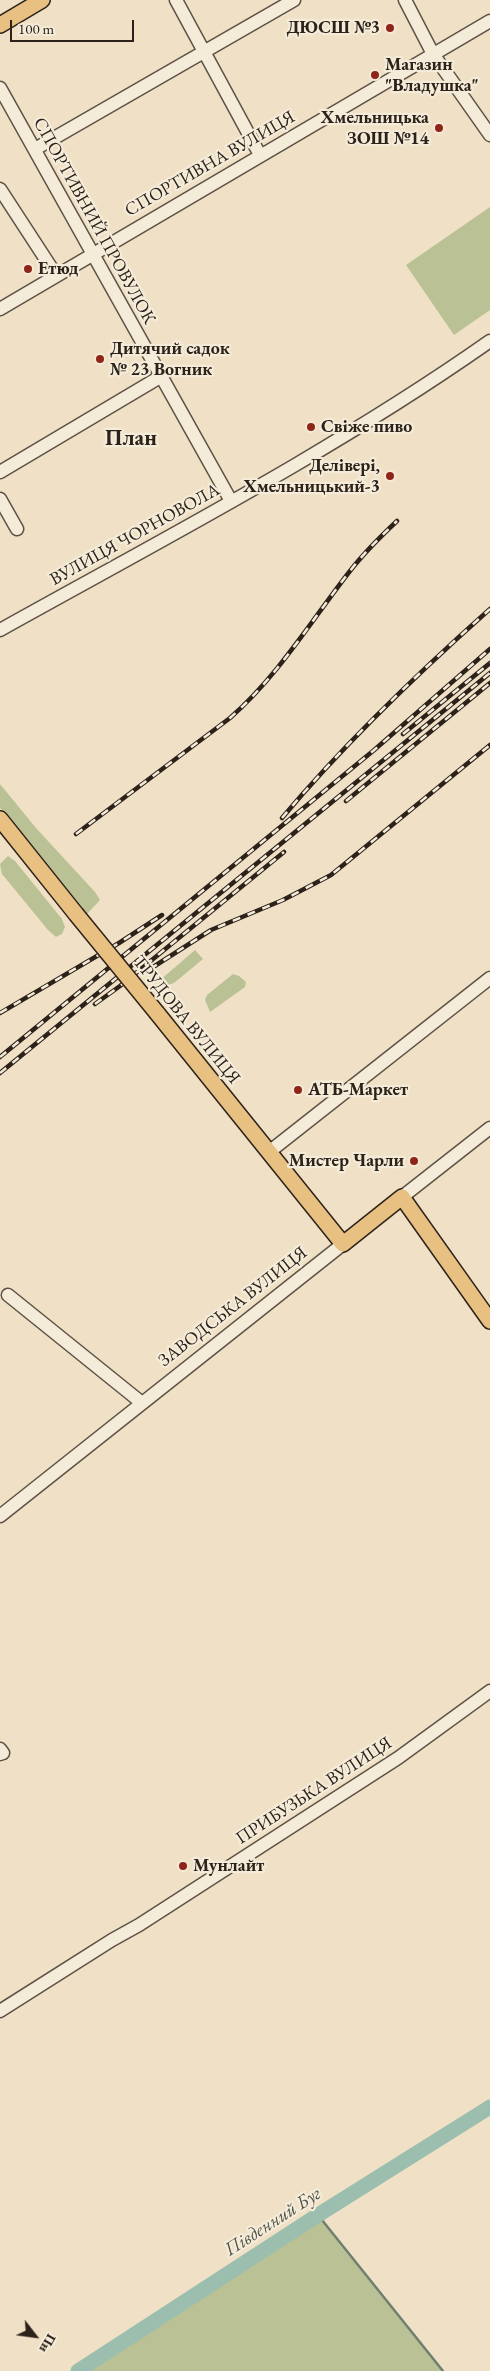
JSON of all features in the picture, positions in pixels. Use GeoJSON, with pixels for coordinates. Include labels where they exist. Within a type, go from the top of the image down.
{"type":"FeatureCollection","features":[{"type":"Feature","properties":{"kind":"main road"},"geometry":{"type":"LineString","coordinates":[[1,21],[42,0]]}},
{"type":"Feature","properties":{"kind":"main road","name":"ТРУДОВА ВУЛИЦЯ"},"geometry":{"type":"LineString","coordinates":[[0,818],[343,1244]]}},
{"type":"Feature","properties":{"kind":"main road"},"geometry":{"type":"LineString","coordinates":[[402,1198],[490,1321]]}},
{"type":"Feature","properties":{"kind":"main road","name":"ЗАВОДСЬКА ВУЛИЦЯ"},"geometry":{"type":"LineString","coordinates":[[343,1244],[402,1198]]}},
{"type":"Feature","properties":{"kind":"street"},"geometry":{"type":"LineString","coordinates":[[176,0],[206,52],[260,156]]}},
{"type":"Feature","properties":{"kind":"street"},"geometry":{"type":"LineString","coordinates":[[35,150],[294,0]]}},
{"type":"Feature","properties":{"kind":"street"},"geometry":{"type":"LineString","coordinates":[[405,0],[433,54],[490,135]]}},
{"type":"Feature","properties":{"kind":"street","name":"СПОРТИВНА ВУЛИЦЯ"},"geometry":{"type":"LineString","coordinates":[[0,308],[490,21]]}},
{"type":"Feature","properties":{"kind":"street","name":"СПОРТИВНИЙ ПРОВУЛОК"},"geometry":{"type":"LineString","coordinates":[[0,88],[231,502]]}},
{"type":"Feature","properties":{"kind":"street"},"geometry":{"type":"LineString","coordinates":[[0,190],[56,275]]}},
{"type":"Feature","properties":{"kind":"street","name":"ВУЛИЦЯ ЧОРНОВОЛА"},"geometry":{"type":"LineString","coordinates":[[0,630],[231,502],[398,403],[490,341]]}},
{"type":"Feature","properties":{"kind":"street"},"geometry":{"type":"LineString","coordinates":[[0,472],[160,377]]}},
{"type":"Feature","properties":{"kind":"street"},"geometry":{"type":"LineString","coordinates":[[0,499],[17,529]]}},
{"type":"Feature","properties":{"kind":"street"},"geometry":{"type":"LineString","coordinates":[[269,1152],[490,978]]}},
{"type":"Feature","properties":{"kind":"street","name":"ЗАВОДСЬКА ВУЛИЦЯ"},"geometry":{"type":"LineString","coordinates":[[402,1198],[490,1128]]}},
{"type":"Feature","properties":{"kind":"street","name":"ЗАВОДСЬКА ВУЛИЦЯ"},"geometry":{"type":"LineString","coordinates":[[0,1516],[343,1244]]}},
{"type":"Feature","properties":{"kind":"street"},"geometry":{"type":"LineString","coordinates":[[8,1295],[142,1403]]}},
{"type":"Feature","properties":{"kind":"street","name":"ПРИБУЗЬКА ВУЛИЦЯ"},"geometry":{"type":"LineString","coordinates":[[0,2011],[139,1925],[398,1758],[490,1690]]}},
{"type":"Feature","properties":{"kind":"green space"},"geometry":{"type":"Polygon","coordinates":[[[490,207],[490,310],[454,335],[406,265],[490,207]]]}},
{"type":"Feature","properties":{"kind":"green space"},"geometry":{"type":"Polygon","coordinates":[[[0,784],[36,828],[95,892],[100,900],[86,915],[0,808],[0,784]]]}},
{"type":"Feature","properties":{"kind":"green space"},"geometry":{"type":"Polygon","coordinates":[[[8,856],[15,861],[62,919],[65,927],[62,934],[56,937],[48,930],[2,874],[0,864],[8,856]]]}},
{"type":"Feature","properties":{"kind":"green space"},"geometry":{"type":"Polygon","coordinates":[[[195,950],[203,959],[174,983],[161,987],[159,981],[195,950]]]}},
{"type":"Feature","properties":{"kind":"green space"},"geometry":{"type":"Polygon","coordinates":[[[233,974],[246,982],[245,987],[210,1012],[205,1000],[207,995],[233,974]]]}},
{"type":"Feature","properties":{"kind":"green space"},"geometry":{"type":"Polygon","coordinates":[[[318,2215],[443,2371],[78,2371],[318,2215]]]}},
{"type":"Feature","properties":{"kind":"waterway","name":"Південний Буг"},"geometry":{"type":"LineString","coordinates":[[78,2371],[318,2215],[490,2107]]}},
{"type":"Feature","properties":{"kind":"waterway"},"geometry":{"type":"LineString","coordinates":[[318,2215],[443,2371]]}},
{"type":"Feature","properties":{"kind":"railway"},"geometry":{"type":"LineString","coordinates":[[76,834],[230,718],[247,702],[279,666],[355,564],[397,521]]}},
{"type":"Feature","properties":{"kind":"railway"},"geometry":{"type":"LineString","coordinates":[[282,818],[382,710],[490,609]]}},
{"type":"Feature","properties":{"kind":"railway"},"geometry":{"type":"LineString","coordinates":[[0,1057],[373,751],[490,649]]}},
{"type":"Feature","properties":{"kind":"railway"},"geometry":{"type":"LineString","coordinates":[[403,734],[490,663]]}},
{"type":"Feature","properties":{"kind":"railway"},"geometry":{"type":"LineString","coordinates":[[0,1073],[490,673]]}},
{"type":"Feature","properties":{"kind":"railway"},"geometry":{"type":"LineString","coordinates":[[346,801],[490,683]]}},
{"type":"Feature","properties":{"kind":"railway"},"geometry":{"type":"LineString","coordinates":[[150,969],[211,930],[283,900],[331,875],[490,745]]}},
{"type":"Feature","properties":{"kind":"railway"},"geometry":{"type":"LineString","coordinates":[[95,1004],[120,986],[284,852]]}},
{"type":"Feature","properties":{"kind":"railway"},"geometry":{"type":"LineString","coordinates":[[0,1013],[119,943],[162,915]]}},
{"type":"Feature","properties":{"kind":"place","name":"ДЮСШ №3"},"geometry":{"type":"Point","coordinates":[390,28]}},
{"type":"Feature","properties":{"kind":"place","name":"Магазин \"Владушка\""},"geometry":{"type":"Point","coordinates":[375,75]}},
{"type":"Feature","properties":{"kind":"place","name":"Хмельницька ЗОШ №14"},"geometry":{"type":"Point","coordinates":[439,128]}},
{"type":"Feature","properties":{"kind":"place","name":"Етюд"},"geometry":{"type":"Point","coordinates":[28,269]}},
{"type":"Feature","properties":{"kind":"place","name":"Дитячий садок № 23 Вогник"},"geometry":{"type":"Point","coordinates":[100,359]}},
{"type":"Feature","properties":{"kind":"place","name":"Свіже пиво"},"geometry":{"type":"Point","coordinates":[311,427]}},
{"type":"Feature","properties":{"kind":"place","name":"Делівері, Хмельницький-3"},"geometry":{"type":"Point","coordinates":[390,476]}},
{"type":"Feature","properties":{"kind":"place","name":"АТБ-Маркет"},"geometry":{"type":"Point","coordinates":[298,1090]}},
{"type":"Feature","properties":{"kind":"place","name":"Мистер Чарли"},"geometry":{"type":"Point","coordinates":[414,1161]}},
{"type":"Feature","properties":{"kind":"place","name":"Мунлайт"},"geometry":{"type":"Point","coordinates":[183,1866]}},
{"type":"Feature","properties":{"kind":"district","name":"План"},"geometry":{"type":"Point","coordinates":[131,439]}}]}
